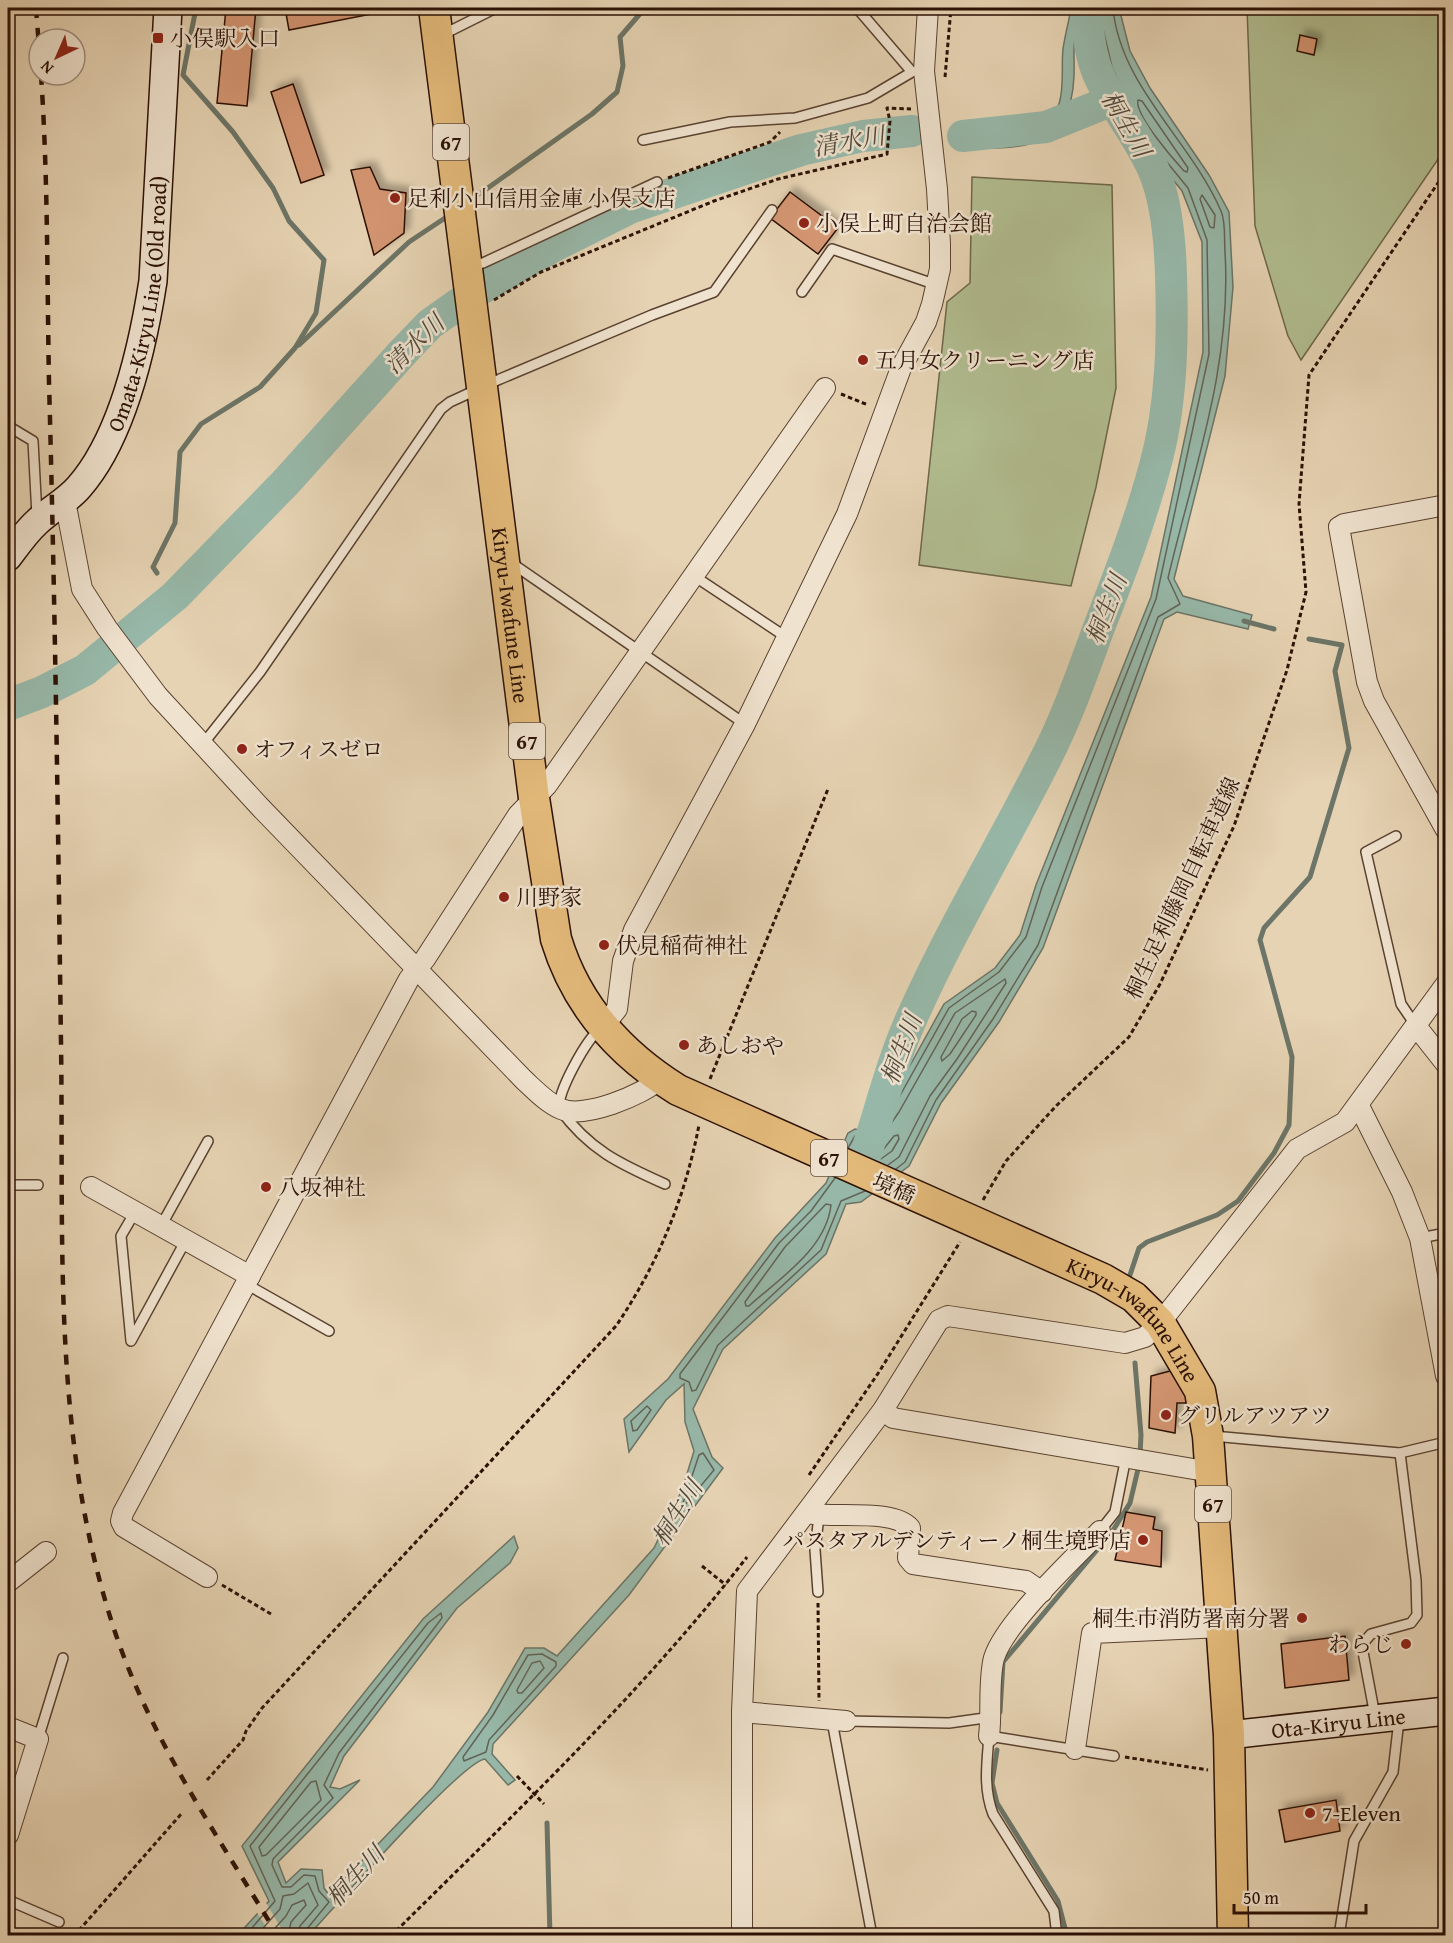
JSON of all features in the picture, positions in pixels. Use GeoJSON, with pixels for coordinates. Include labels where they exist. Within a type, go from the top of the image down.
{"type":"FeatureCollection","features":[{"type":"Feature","properties":{"kind":"main road","name":"67"},"geometry":{"type":"LineString","coordinates":[[434,8],[473,313]]}},
{"type":"Feature","properties":{"kind":"main road","name":"Kiryu-Iwafune Line"},"geometry":{"type":"LineString","coordinates":[[473,313],[534,798],[556,939],[563,962],[581,999],[632,1057],[660,1079],[703,1104]]}},
{"type":"Feature","properties":{"kind":"main road","name":"境橋"},"geometry":{"type":"LineString","coordinates":[[703,1104],[958,1223]]}},
{"type":"Feature","properties":{"kind":"main road","name":"Kiryu-Iwafune Line"},"geometry":{"type":"LineString","coordinates":[[958,1223],[1103,1279],[1134,1297],[1160,1323],[1200,1391],[1208,1436],[1229,1735],[1233,1935]]}},
{"type":"Feature","properties":{"kind":"street","name":"Omata-Kiryu Line (Old road)"},"geometry":{"type":"LineString","coordinates":[[8,557],[37,522],[65,501],[94,467],[116,427],[148,313],[156,247],[168,8]]}},
{"type":"Feature","properties":{"kind":"street"},"geometry":{"type":"LineString","coordinates":[[604,1025],[617,1009],[623,961],[634,930],[745,724],[846,514],[901,368],[926,322],[937,283],[940,244],[937,189],[918,72],[928,8]]}},
{"type":"Feature","properties":{"kind":"street"},"geometry":{"type":"LineString","coordinates":[[207,1576],[124,1527],[121,1521],[417,968],[518,815],[547,785],[825,388]]}},
{"type":"Feature","properties":{"kind":"street"},"geometry":{"type":"LineString","coordinates":[[65,501],[82,589],[107,628],[158,696],[524,1080],[559,1108],[581,1110],[618,1102],[648,1090],[660,1079]]}},
{"type":"Feature","properties":{"kind":"street"},"geometry":{"type":"LineString","coordinates":[[1446,505],[1344,524],[1340,527],[1367,682],[1374,701],[1446,830]]}},
{"type":"Feature","properties":{"kind":"street"},"geometry":{"type":"LineString","coordinates":[[742,1935],[742,1713],[747,1591],[813,1514],[883,1410],[939,1320],[948,1316],[1125,1343],[1145,1337],[1160,1323],[1297,1149],[1346,1122],[1446,984]]}},
{"type":"Feature","properties":{"kind":"street"},"geometry":{"type":"LineString","coordinates":[[1416,1026],[1446,1064]]}},
{"type":"Feature","properties":{"kind":"street"},"geometry":{"type":"LineString","coordinates":[[1359,1106],[1402,1192],[1420,1238],[1446,1376]]}},
{"type":"Feature","properties":{"kind":"street"},"geometry":{"type":"LineString","coordinates":[[92,1187],[186,1240],[248,1280]]}},
{"type":"Feature","properties":{"kind":"street"},"geometry":{"type":"LineString","coordinates":[[883,1410],[893,1418],[1211,1472]]}},
{"type":"Feature","properties":{"kind":"street"},"geometry":{"type":"LineString","coordinates":[[813,1514],[873,1515],[899,1520],[910,1528],[908,1558],[913,1564],[1026,1581],[1042,1592]]}},
{"type":"Feature","properties":{"kind":"street"},"geometry":{"type":"LineString","coordinates":[[989,1736],[994,1660],[1001,1640],[1042,1592],[1100,1531]]}},
{"type":"Feature","properties":{"kind":"street"},"geometry":{"type":"LineString","coordinates":[[8,1582],[46,1552]]}},
{"type":"Feature","properties":{"kind":"street"},"geometry":{"type":"LineString","coordinates":[[1075,1749],[1092,1633],[1222,1627]]}},
{"type":"Feature","properties":{"kind":"street","name":"Ota-Kiryu Line"},"geometry":{"type":"LineString","coordinates":[[1229,1735],[1443,1711]]}},
{"type":"Feature","properties":{"kind":"street"},"geometry":{"type":"LineString","coordinates":[[742,1713],[833,1721]]}},
{"type":"Feature","properties":{"kind":"street"},"geometry":{"type":"LineString","coordinates":[[8,1727],[38,1739],[8,1836]]}},
{"type":"Feature","properties":{"kind":"lane"},"geometry":{"type":"LineString","coordinates":[[437,37],[496,8]]}},
{"type":"Feature","properties":{"kind":"lane"},"geometry":{"type":"LineString","coordinates":[[643,140],[730,122],[789,118],[868,98],[918,72],[857,8]]}},
{"type":"Feature","properties":{"kind":"lane"},"geometry":{"type":"LineString","coordinates":[[468,271],[657,182]]}},
{"type":"Feature","properties":{"kind":"lane"},"geometry":{"type":"LineString","coordinates":[[203,744],[260,672],[441,409],[450,402],[483,387],[652,315],[714,292],[772,210]]}},
{"type":"Feature","properties":{"kind":"lane"},"geometry":{"type":"LineString","coordinates":[[802,292],[832,249],[928,282],[937,283]]}},
{"type":"Feature","properties":{"kind":"lane"},"geometry":{"type":"LineString","coordinates":[[8,426],[33,441],[37,522]]}},
{"type":"Feature","properties":{"kind":"lane"},"geometry":{"type":"LineString","coordinates":[[503,557],[745,724]]}},
{"type":"Feature","properties":{"kind":"lane"},"geometry":{"type":"LineString","coordinates":[[694,576],[786,637]]}},
{"type":"Feature","properties":{"kind":"lane"},"geometry":{"type":"LineString","coordinates":[[1396,836],[1366,852],[1401,1004],[1416,1026]]}},
{"type":"Feature","properties":{"kind":"lane"},"geometry":{"type":"LineString","coordinates":[[604,1025],[588,1042],[560,1097],[559,1108],[572,1126],[597,1150],[616,1162],[665,1184]]}},
{"type":"Feature","properties":{"kind":"lane"},"geometry":{"type":"LineString","coordinates":[[161,1226],[208,1142]]}},
{"type":"Feature","properties":{"kind":"lane"},"geometry":{"type":"LineString","coordinates":[[8,1185],[38,1185]]}},
{"type":"Feature","properties":{"kind":"lane"},"geometry":{"type":"LineString","coordinates":[[135,1212],[121,1236],[131,1341],[186,1240]]}},
{"type":"Feature","properties":{"kind":"lane"},"geometry":{"type":"LineString","coordinates":[[1420,1238],[1446,1233]]}},
{"type":"Feature","properties":{"kind":"lane"},"geometry":{"type":"LineString","coordinates":[[248,1280],[329,1331]]}},
{"type":"Feature","properties":{"kind":"lane"},"geometry":{"type":"LineString","coordinates":[[1208,1436],[1400,1453],[1446,1442]]}},
{"type":"Feature","properties":{"kind":"lane"},"geometry":{"type":"LineString","coordinates":[[1339,1935],[1354,1841],[1393,1772],[1387,1719],[1363,1652],[1365,1641],[1371,1634],[1411,1623],[1417,1615],[1416,1580],[1400,1453]]}},
{"type":"Feature","properties":{"kind":"lane"},"geometry":{"type":"LineString","coordinates":[[1100,1531],[1115,1512],[1126,1457]]}},
{"type":"Feature","properties":{"kind":"lane"},"geometry":{"type":"LineString","coordinates":[[813,1514],[818,1592]]}},
{"type":"Feature","properties":{"kind":"lane"},"geometry":{"type":"LineString","coordinates":[[38,1739],[63,1658]]}},
{"type":"Feature","properties":{"kind":"lane"},"geometry":{"type":"LineString","coordinates":[[872,1935],[833,1721],[949,1723],[992,1716]]}},
{"type":"Feature","properties":{"kind":"lane"},"geometry":{"type":"LineString","coordinates":[[1057,1935],[1054,1911],[993,1814],[987,1799],[989,1736],[1114,1755]]}},
{"type":"Feature","properties":{"kind":"lane"},"geometry":{"type":"LineString","coordinates":[[8,1900],[59,1922]]}},
{"type":"Feature","properties":{"kind":"path"},"geometry":{"type":"LineString","coordinates":[[473,313],[541,272],[714,201],[778,179],[887,154],[890,121],[887,108],[912,109],[918,72]]}},
{"type":"Feature","properties":{"kind":"path"},"geometry":{"type":"LineString","coordinates":[[657,182],[770,142],[789,118]]}},
{"type":"Feature","properties":{"kind":"path","name":"桐生足利藤岡自転車道線"},"geometry":{"type":"LineString","coordinates":[[982,1201],[1006,1161],[1056,1106],[1129,1037],[1160,984],[1234,826],[1277,700],[1306,592],[1299,504],[1309,375],[1446,171]]}},
{"type":"Feature","properties":{"kind":"path"},"geometry":{"type":"LineString","coordinates":[[825,388],[885,412]]}},
{"type":"Feature","properties":{"kind":"path"},"geometry":{"type":"LineString","coordinates":[[207,1780],[243,1740],[246,1731],[262,1708],[616,1326],[630,1305],[677,1211],[690,1172],[708,1083],[828,789]]}},
{"type":"Feature","properties":{"kind":"path"},"geometry":{"type":"LineString","coordinates":[[803,1483],[879,1372],[958,1223]]}},
{"type":"Feature","properties":{"kind":"path"},"geometry":{"type":"LineString","coordinates":[[391,1935],[534,1793],[652,1670],[726,1585],[752,1551]]}},
{"type":"Feature","properties":{"kind":"path"},"geometry":{"type":"LineString","coordinates":[[702,1566],[732,1590]]}},
{"type":"Feature","properties":{"kind":"path"},"geometry":{"type":"LineString","coordinates":[[207,1576],[271,1614]]}},
{"type":"Feature","properties":{"kind":"path"},"geometry":{"type":"LineString","coordinates":[[818,1592],[833,1721]]}},
{"type":"Feature","properties":{"kind":"path"},"geometry":{"type":"LineString","coordinates":[[1114,1755],[1213,1770]]}},
{"type":"Feature","properties":{"kind":"path"},"geometry":{"type":"LineString","coordinates":[[517,1776],[544,1804]]}},
{"type":"Feature","properties":{"kind":"path"},"geometry":{"type":"LineString","coordinates":[[69,1931],[74,1935],[182,1813]]}},
{"type":"Feature","properties":{"kind":"shaded area"},"geometry":{"type":"Polygon","coordinates":[[[1247,8],[1445,8],[1445,149],[1301,360],[1288,336],[1255,226],[1247,8]]]}},
{"type":"Feature","properties":{"kind":"shaded area"},"geometry":{"type":"Polygon","coordinates":[[[972,177],[1112,185],[1116,388],[1096,487],[1071,586],[919,565],[947,302],[970,283],[972,177]]]}},
{"type":"Feature","properties":{"kind":"water"},"geometry":{"type":"Polygon","coordinates":[[[1071,8],[1090,8],[1074,40],[1071,101],[1064,119],[1053,132],[1023,145],[1004,148],[962,148],[964,125],[1030,126],[1049,119],[1055,112],[1062,92],[1063,49],[1071,8]]]}},
{"type":"Feature","properties":{"kind":"water"},"geometry":{"type":"Polygon","coordinates":[[[1092,8],[1119,8],[1130,51],[1150,88],[1209,175],[1229,212],[1233,287],[1225,376],[1174,579],[1183,596],[1252,615],[1248,629],[1177,612],[1164,619],[1043,948],[999,1022],[941,1103],[909,1166],[861,1202],[846,1204],[826,1254],[723,1349],[693,1409],[712,1457],[723,1468],[629,1595],[493,1744],[492,1754],[515,1780],[508,1785],[485,1759],[472,1766],[425,1809],[309,1935],[237,1936],[269,1901],[242,1846],[423,1619],[514,1536],[518,1548],[510,1563],[457,1608],[344,1756],[330,1787],[340,1789],[360,1780],[278,1862],[286,1883],[301,1869],[322,1870],[324,1888],[329,1895],[433,1787],[488,1712],[525,1648],[544,1648],[557,1656],[654,1548],[682,1490],[694,1451],[685,1422],[684,1384],[666,1400],[629,1452],[624,1419],[668,1379],[775,1238],[826,1183],[848,1133],[855,1129],[869,1132],[888,1105],[944,1004],[995,968],[1020,935],[1036,885],[1151,597],[1203,352],[1202,242],[1182,191],[1152,154],[1129,118],[1106,69],[1092,8]]]}},
{"type":"Feature","properties":{"kind":"pier"},"geometry":{"type":"Polygon","coordinates":[[[265,1901],[285,1935],[271,1935],[256,1911],[265,1901]]]}},
{"type":"Feature","properties":{"kind":"building"},"geometry":{"type":"Polygon","coordinates":[[[226,8],[256,8],[247,106],[217,103],[226,8]]]}},
{"type":"Feature","properties":{"kind":"building"},"geometry":{"type":"Polygon","coordinates":[[[285,8],[386,8],[387,11],[289,30],[285,8]]]}},
{"type":"Feature","properties":{"kind":"building"},"geometry":{"type":"Polygon","coordinates":[[[1300,35],[1317,39],[1314,55],[1297,51],[1300,35]]]}},
{"type":"Feature","properties":{"kind":"building"},"geometry":{"type":"Polygon","coordinates":[[[293,84],[324,175],[301,183],[271,92],[293,84]]]}},
{"type":"Feature","properties":{"kind":"building"},"geometry":{"type":"Polygon","coordinates":[[[370,167],[380,189],[406,193],[404,233],[374,255],[351,170],[370,167]]]}},
{"type":"Feature","properties":{"kind":"building","name":"小俣上町自治会館"},"geometry":{"type":"Polygon","coordinates":[[[790,192],[838,228],[818,254],[770,218],[790,192]]]}},
{"type":"Feature","properties":{"kind":"building"},"geometry":{"type":"Polygon","coordinates":[[[1174,1370],[1186,1394],[1186,1403],[1177,1403],[1175,1433],[1149,1428],[1151,1376],[1174,1370]]]}},
{"type":"Feature","properties":{"kind":"building"},"geometry":{"type":"Polygon","coordinates":[[[1126,1512],[1155,1517],[1153,1529],[1162,1531],[1161,1567],[1115,1560],[1126,1512]]]}},
{"type":"Feature","properties":{"kind":"building"},"geometry":{"type":"Polygon","coordinates":[[[1345,1636],[1349,1680],[1285,1688],[1281,1644],[1345,1636]]]}},
{"type":"Feature","properties":{"kind":"building"},"geometry":{"type":"Polygon","coordinates":[[[1336,1800],[1340,1831],[1285,1842],[1279,1810],[1336,1800]]]}},
{"type":"Feature","properties":{"kind":"waterway"},"geometry":{"type":"LineString","coordinates":[[157,573],[153,567],[175,523],[180,452],[201,424],[260,387],[295,348],[316,313],[324,260],[289,221],[273,188],[233,132],[183,75],[196,8]]}},
{"type":"Feature","properties":{"kind":"waterway"},"geometry":{"type":"LineString","coordinates":[[468,202],[592,114],[617,92],[623,66],[620,37],[645,8]]}},
{"type":"Feature","properties":{"kind":"waterway","name":"桐生川"},"geometry":{"type":"LineString","coordinates":[[863,1162],[892,1070],[913,1015],[1067,713],[1136,528],[1161,443],[1168,395],[1172,322],[1170,249],[1165,209],[1154,171],[1097,72],[1090,45],[1086,8]]}},
{"type":"Feature","properties":{"kind":"waterway","name":"清水川"},"geometry":{"type":"LineString","coordinates":[[963,136],[1046,127],[1113,100]]}},
{"type":"Feature","properties":{"kind":"waterway","name":"清水川"},"geometry":{"type":"LineString","coordinates":[[8,705],[42,692],[85,670],[175,596],[286,482],[430,324],[474,293],[554,246],[632,207],[801,150],[863,136],[912,131]]}},
{"type":"Feature","properties":{"kind":"waterway"},"geometry":{"type":"LineString","coordinates":[[299,345],[409,242],[451,214]]}},
{"type":"Feature","properties":{"kind":"waterway"},"geometry":{"type":"LineString","coordinates":[[1244,621],[1274,629]]}},
{"type":"Feature","properties":{"kind":"waterway"},"geometry":{"type":"LineString","coordinates":[[1130,1275],[1139,1248],[1147,1242],[1217,1215],[1238,1201],[1274,1153],[1289,1125],[1292,1057],[1260,940],[1264,928],[1310,877],[1349,748],[1335,671],[1342,645],[1309,639]]}},
{"type":"Feature","properties":{"kind":"waterway"},"geometry":{"type":"LineString","coordinates":[[1135,1363],[1141,1435],[1140,1455]]}},
{"type":"Feature","properties":{"kind":"waterway"},"geometry":{"type":"LineString","coordinates":[[1000,1712],[1003,1662],[1112,1532],[1130,1503],[1139,1465]]}},
{"type":"Feature","properties":{"kind":"waterway"},"geometry":{"type":"LineString","coordinates":[[997,1750],[992,1783],[997,1803],[1058,1901],[1067,1936]]}},
{"type":"Feature","properties":{"kind":"waterway"},"geometry":{"type":"LineString","coordinates":[[547,1823],[550,1936]]}},
{"type":"Feature","properties":{"kind":"railway"},"geometry":{"type":"LineString","coordinates":[[36,8],[37,27]]}},
{"type":"Feature","properties":{"kind":"railway"},"geometry":{"type":"LineString","coordinates":[[42,87],[46,190],[55,630],[65,1340],[80,1487],[94,1560],[115,1632],[147,1711],[188,1788],[278,1936]]}},
{"type":"Feature","properties":{"kind":"place","name":"小俣駅入口"},"geometry":{"type":"Point","coordinates":[158,38]}},
{"type":"Feature","properties":{"kind":"place","name":"足利小山信用金庫 小俣支店"},"geometry":{"type":"Point","coordinates":[395,198]}},
{"type":"Feature","properties":{"kind":"place","name":"小俣上町自治会館"},"geometry":{"type":"Point","coordinates":[804,223]}},
{"type":"Feature","properties":{"kind":"place","name":"五月女クリーニング店"},"geometry":{"type":"Point","coordinates":[863,360]}},
{"type":"Feature","properties":{"kind":"place","name":"オフィスゼロ"},"geometry":{"type":"Point","coordinates":[242,749]}},
{"type":"Feature","properties":{"kind":"place","name":"川野家"},"geometry":{"type":"Point","coordinates":[504,897]}},
{"type":"Feature","properties":{"kind":"place","name":"伏見稲荷神社"},"geometry":{"type":"Point","coordinates":[604,945]}},
{"type":"Feature","properties":{"kind":"place","name":"あしおや"},"geometry":{"type":"Point","coordinates":[684,1045]}},
{"type":"Feature","properties":{"kind":"place","name":"八坂神社"},"geometry":{"type":"Point","coordinates":[266,1187]}},
{"type":"Feature","properties":{"kind":"place","name":"グリルアツアツ"},"geometry":{"type":"Point","coordinates":[1166,1415]}},
{"type":"Feature","properties":{"kind":"place","name":"パスタアルデンティーノ桐生境野店"},"geometry":{"type":"Point","coordinates":[1143,1540]}},
{"type":"Feature","properties":{"kind":"place","name":"桐生市消防署南分署"},"geometry":{"type":"Point","coordinates":[1302,1618]}},
{"type":"Feature","properties":{"kind":"place","name":"わらじ"},"geometry":{"type":"Point","coordinates":[1406,1644]}},
{"type":"Feature","properties":{"kind":"place","name":"7-Eleven"},"geometry":{"type":"Point","coordinates":[1310,1813]}}]}
